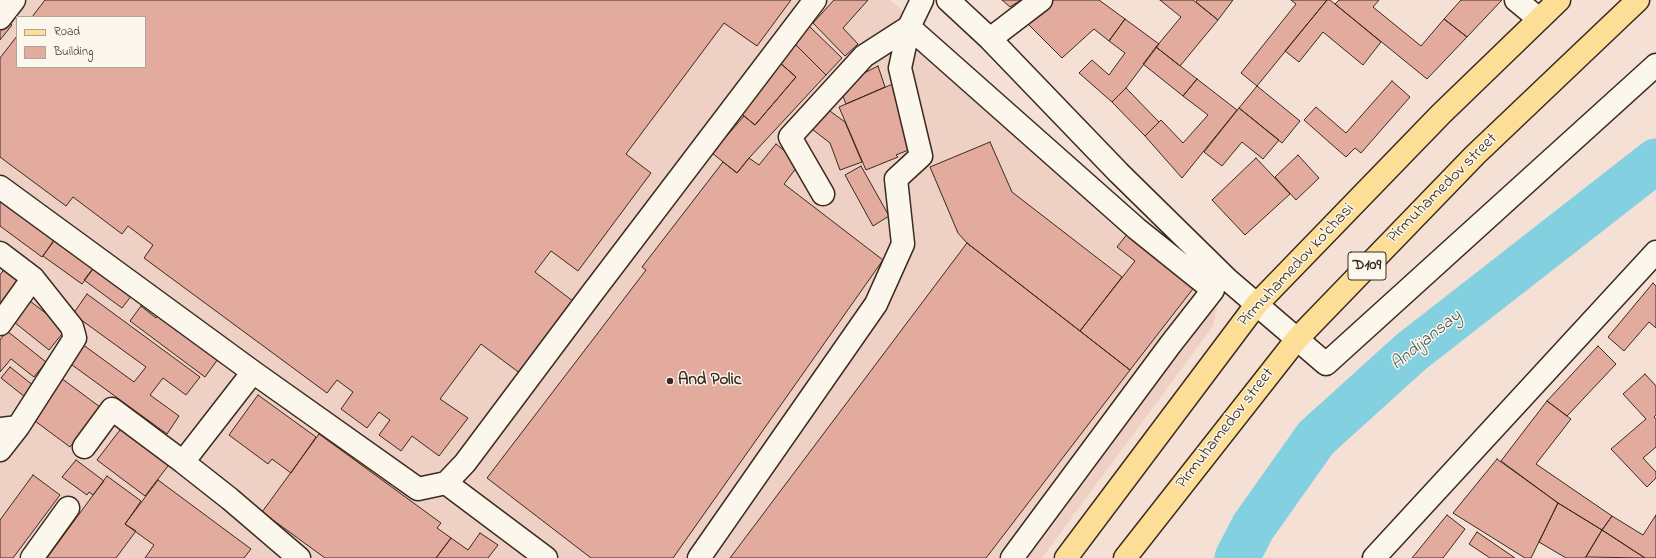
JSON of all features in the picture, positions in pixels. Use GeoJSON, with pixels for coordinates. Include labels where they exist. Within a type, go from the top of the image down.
{"type":"FeatureCollection","features":[{"type":"Feature","properties":{"kind":"main road","name":"Pirmuhamedov ko'chasi"},"geometry":{"type":"LineString","coordinates":[[1066,558],[1256,305],[1441,114],[1559,0]]}},
{"type":"Feature","properties":{"kind":"main road","name":"Pirmuhamedov street"},"geometry":{"type":"LineString","coordinates":[[1125,558],[1297,339],[1474,155],[1638,0]]}},
{"type":"Feature","properties":{"kind":"street"},"geometry":{"type":"LineString","coordinates":[[0,18],[14,0]]}},
{"type":"Feature","properties":{"kind":"street"},"geometry":{"type":"LineString","coordinates":[[0,187],[253,372],[418,489],[446,483],[465,463],[815,0]]}},
{"type":"Feature","properties":{"kind":"street"},"geometry":{"type":"LineString","coordinates":[[699,558],[876,304],[903,244],[896,179],[921,156],[900,68],[909,27],[922,0]]}},
{"type":"Feature","properties":{"kind":"street"},"geometry":{"type":"LineString","coordinates":[[948,0],[990,39],[1119,172],[1227,279],[1326,364],[1656,65]]}},
{"type":"Feature","properties":{"kind":"street"},"geometry":{"type":"LineString","coordinates":[[990,39],[1041,0]]}},
{"type":"Feature","properties":{"kind":"street"},"geometry":{"type":"LineString","coordinates":[[1516,0],[1539,19]]}},
{"type":"Feature","properties":{"kind":"street"},"geometry":{"type":"LineString","coordinates":[[823,194],[790,137],[864,56],[909,27]]}},
{"type":"Feature","properties":{"kind":"street"},"geometry":{"type":"LineString","coordinates":[[909,27],[1137,229],[1213,290],[1170,345],[1012,558]]}},
{"type":"Feature","properties":{"kind":"street"},"geometry":{"type":"LineString","coordinates":[[1374,558],[1656,252]]}},
{"type":"Feature","properties":{"kind":"street"},"geometry":{"type":"LineString","coordinates":[[0,253],[33,278],[72,327],[75,338],[9,428],[0,450]]}},
{"type":"Feature","properties":{"kind":"street"},"geometry":{"type":"LineString","coordinates":[[0,324],[33,278]]}},
{"type":"Feature","properties":{"kind":"street"},"geometry":{"type":"LineString","coordinates":[[183,462],[253,372]]}},
{"type":"Feature","properties":{"kind":"street"},"geometry":{"type":"LineString","coordinates":[[84,447],[112,409],[230,499],[299,558]]}},
{"type":"Feature","properties":{"kind":"street"},"geometry":{"type":"LineString","coordinates":[[446,483],[546,558]]}},
{"type":"Feature","properties":{"kind":"street"},"geometry":{"type":"LineString","coordinates":[[32,558],[68,508]]}},
{"type":"Feature","properties":{"kind":"shaded area"},"geometry":{"type":"Polygon","coordinates":[[[0,0],[890,0],[1221,287],[1213,326],[1042,558],[0,558],[0,0]]]}},
{"type":"Feature","properties":{"kind":"building"},"geometry":{"type":"Polygon","coordinates":[[[45,0],[791,0],[757,46],[724,23],[626,154],[651,173],[578,271],[551,251],[535,272],[574,302],[521,374],[481,344],[440,399],[468,418],[439,456],[412,436],[401,451],[379,435],[390,420],[379,412],[367,428],[341,409],[353,392],[337,380],[327,393],[144,258],[153,245],[128,226],[122,234],[73,197],[66,206],[0,157],[0,58],[16,37],[16,68],[146,68],[146,16],[33,16],[45,0]]]}},
{"type":"Feature","properties":{"kind":"building"},"geometry":{"type":"Polygon","coordinates":[[[834,0],[868,0],[843,28],[858,44],[845,56],[813,23],[834,0]]]}},
{"type":"Feature","properties":{"kind":"building"},"geometry":{"type":"Polygon","coordinates":[[[1002,0],[1021,0],[1010,7],[1002,0]]]}},
{"type":"Feature","properties":{"kind":"building"},"geometry":{"type":"Polygon","coordinates":[[[1053,0],[1099,0],[1125,19],[1109,41],[1094,29],[1062,58],[1026,22],[1053,0]]]}},
{"type":"Feature","properties":{"kind":"building"},"geometry":{"type":"Polygon","coordinates":[[[1160,0],[1193,0],[1218,20],[1180,66],[1156,47],[1181,17],[1160,0]]]}},
{"type":"Feature","properties":{"kind":"building"},"geometry":{"type":"Polygon","coordinates":[[[1197,0],[1233,0],[1218,20],[1196,2],[1197,0]]]}},
{"type":"Feature","properties":{"kind":"building"},"geometry":{"type":"Polygon","coordinates":[[[1291,0],[1327,0],[1257,86],[1241,73],[1296,4],[1291,0]]]}},
{"type":"Feature","properties":{"kind":"building"},"geometry":{"type":"Polygon","coordinates":[[[1327,0],[1330,0],[1381,42],[1363,65],[1323,32],[1299,62],[1285,51],[1327,0]]]}},
{"type":"Feature","properties":{"kind":"building"},"geometry":{"type":"Polygon","coordinates":[[[1339,0],[1379,0],[1373,7],[1421,46],[1444,19],[1467,37],[1427,79],[1335,4],[1339,0]]]}},
{"type":"Feature","properties":{"kind":"building"},"geometry":{"type":"Polygon","coordinates":[[[1461,0],[1502,0],[1467,37],[1444,19],[1461,0]]]}},
{"type":"Feature","properties":{"kind":"building"},"geometry":{"type":"Polygon","coordinates":[[[1125,19],[1159,44],[1126,88],[1112,102],[1079,73],[1092,60],[1109,75],[1125,53],[1109,41],[1125,19]]]}},
{"type":"Feature","properties":{"kind":"building"},"geometry":{"type":"Polygon","coordinates":[[[5,20],[12,25],[0,40],[0,27],[5,20]]]}},
{"type":"Feature","properties":{"kind":"building"},"geometry":{"type":"Polygon","coordinates":[[[808,25],[842,58],[826,75],[792,41],[808,25]]]}},
{"type":"Feature","properties":{"kind":"building"},"geometry":{"type":"Polygon","coordinates":[[[795,44],[826,75],[749,158],[737,173],[712,153],[744,116],[755,125],[796,77],[779,62],[795,44]]]}},
{"type":"Feature","properties":{"kind":"building"},"geometry":{"type":"Polygon","coordinates":[[[1156,47],[1197,79],[1183,96],[1143,64],[1156,47]]]}},
{"type":"Feature","properties":{"kind":"building"},"geometry":{"type":"Polygon","coordinates":[[[779,62],[796,77],[755,125],[738,111],[779,62]]]}},
{"type":"Feature","properties":{"kind":"building"},"geometry":{"type":"Polygon","coordinates":[[[878,66],[885,87],[846,104],[839,86],[878,66]]]}},
{"type":"Feature","properties":{"kind":"building"},"geometry":{"type":"Polygon","coordinates":[[[1197,79],[1237,110],[1182,178],[1145,136],[1161,120],[1183,143],[1208,115],[1183,96],[1197,79]]]}},
{"type":"Feature","properties":{"kind":"building"},"geometry":{"type":"Polygon","coordinates":[[[1392,81],[1410,97],[1361,153],[1355,148],[1346,157],[1304,120],[1316,107],[1346,133],[1392,81]]]}},
{"type":"Feature","properties":{"kind":"building"},"geometry":{"type":"Polygon","coordinates":[[[895,83],[911,149],[896,155],[898,157],[866,170],[839,107],[895,83]]]}},
{"type":"Feature","properties":{"kind":"building"},"geometry":{"type":"Polygon","coordinates":[[[1257,86],[1300,121],[1282,143],[1239,108],[1257,86]]]}},
{"type":"Feature","properties":{"kind":"building"},"geometry":{"type":"Polygon","coordinates":[[[1126,88],[1159,122],[1145,136],[1112,102],[1126,88]]]}},
{"type":"Feature","properties":{"kind":"building"},"geometry":{"type":"Polygon","coordinates":[[[823,106],[845,122],[862,162],[840,170],[830,143],[808,126],[823,106]]]}},
{"type":"Feature","properties":{"kind":"building"},"geometry":{"type":"Polygon","coordinates":[[[1239,108],[1279,140],[1263,159],[1242,142],[1222,166],[1204,152],[1239,108]]]}},
{"type":"Feature","properties":{"kind":"building"},"geometry":{"type":"Polygon","coordinates":[[[990,142],[1012,192],[1122,277],[1080,331],[967,243],[958,233],[930,167],[990,142]]]}},
{"type":"Feature","properties":{"kind":"building"},"geometry":{"type":"Polygon","coordinates":[[[776,144],[800,163],[784,184],[883,260],[673,558],[591,558],[487,478],[646,270],[642,267],[723,162],[737,173],[749,158],[759,165],[776,144]]]}},
{"type":"Feature","properties":{"kind":"building"},"geometry":{"type":"Polygon","coordinates":[[[1298,155],[1319,178],[1296,200],[1275,177],[1298,155]]]}},
{"type":"Feature","properties":{"kind":"building"},"geometry":{"type":"Polygon","coordinates":[[[1256,158],[1290,194],[1245,235],[1212,200],[1256,158]]]}},
{"type":"Feature","properties":{"kind":"building"},"geometry":{"type":"Polygon","coordinates":[[[861,166],[889,216],[873,226],[845,175],[861,166]]]}},
{"type":"Feature","properties":{"kind":"building"},"geometry":{"type":"Polygon","coordinates":[[[0,196],[57,237],[42,257],[0,226],[0,196]]]}},
{"type":"Feature","properties":{"kind":"building"},"geometry":{"type":"Polygon","coordinates":[[[1132,228],[1199,281],[1130,370],[1080,331],[1135,261],[1117,247],[1132,228]]]}},
{"type":"Feature","properties":{"kind":"building"},"geometry":{"type":"Polygon","coordinates":[[[54,240],[93,269],[82,284],[43,256],[54,240]]]}},
{"type":"Feature","properties":{"kind":"building"},"geometry":{"type":"Polygon","coordinates":[[[967,243],[1130,370],[986,558],[730,558],[967,243]]]}},
{"type":"Feature","properties":{"kind":"building"},"geometry":{"type":"Polygon","coordinates":[[[94,267],[132,295],[122,308],[84,280],[94,267]]]}},
{"type":"Feature","properties":{"kind":"building"},"geometry":{"type":"Polygon","coordinates":[[[5,268],[22,282],[0,310],[0,275],[5,268]]]}},
{"type":"Feature","properties":{"kind":"building"},"geometry":{"type":"Polygon","coordinates":[[[1653,283],[1656,286],[1656,328],[1649,322],[1624,351],[1608,337],[1653,283]]]}},
{"type":"Feature","properties":{"kind":"building"},"geometry":{"type":"Polygon","coordinates":[[[87,294],[200,377],[186,395],[163,378],[150,395],[179,416],[167,434],[68,362],[82,344],[134,382],[146,367],[73,314],[87,294]]]}},
{"type":"Feature","properties":{"kind":"building"},"geometry":{"type":"Polygon","coordinates":[[[30,301],[66,329],[49,350],[14,322],[30,301]]]}},
{"type":"Feature","properties":{"kind":"building"},"geometry":{"type":"Polygon","coordinates":[[[141,306],[156,318],[158,315],[218,359],[205,377],[130,321],[141,306]]]}},
{"type":"Feature","properties":{"kind":"building"},"geometry":{"type":"Polygon","coordinates":[[[7,331],[46,362],[34,377],[11,359],[0,372],[0,340],[7,331]]]}},
{"type":"Feature","properties":{"kind":"building"},"geometry":{"type":"Polygon","coordinates":[[[1598,346],[1616,364],[1567,416],[1547,401],[1598,346]]]}},
{"type":"Feature","properties":{"kind":"building"},"geometry":{"type":"Polygon","coordinates":[[[10,367],[34,386],[25,397],[1,378],[10,367]]]}},
{"type":"Feature","properties":{"kind":"building"},"geometry":{"type":"Polygon","coordinates":[[[1645,374],[1656,386],[1656,415],[1654,417],[1656,419],[1656,447],[1643,458],[1656,472],[1656,478],[1647,487],[1611,449],[1646,419],[1623,394],[1645,374]]]}},
{"type":"Feature","properties":{"kind":"building"},"geometry":{"type":"Polygon","coordinates":[[[61,378],[100,407],[70,447],[31,418],[61,378]]]}},
{"type":"Feature","properties":{"kind":"building"},"geometry":{"type":"Polygon","coordinates":[[[258,395],[316,437],[291,473],[272,459],[268,464],[229,435],[258,395]]]}},
{"type":"Feature","properties":{"kind":"building"},"geometry":{"type":"Polygon","coordinates":[[[1547,401],[1571,419],[1536,464],[1612,516],[1602,530],[1558,503],[1501,461],[1547,401]]]}},
{"type":"Feature","properties":{"kind":"building"},"geometry":{"type":"Polygon","coordinates":[[[123,426],[171,462],[145,496],[97,460],[123,426]]]}},
{"type":"Feature","properties":{"kind":"building"},"geometry":{"type":"Polygon","coordinates":[[[319,434],[441,523],[437,528],[451,538],[436,558],[325,558],[262,512],[319,434]]]}},
{"type":"Feature","properties":{"kind":"building"},"geometry":{"type":"Polygon","coordinates":[[[1497,459],[1558,503],[1531,558],[1525,558],[1453,513],[1497,459]]]}},
{"type":"Feature","properties":{"kind":"building"},"geometry":{"type":"Polygon","coordinates":[[[76,460],[104,481],[93,495],[89,492],[87,495],[62,477],[76,460]]]}},
{"type":"Feature","properties":{"kind":"building"},"geometry":{"type":"Polygon","coordinates":[[[33,475],[60,495],[13,558],[0,558],[0,520],[33,475]]]}},
{"type":"Feature","properties":{"kind":"building"},"geometry":{"type":"Polygon","coordinates":[[[107,476],[141,501],[125,524],[136,531],[116,558],[47,558],[107,476]]]}},
{"type":"Feature","properties":{"kind":"building"},"geometry":{"type":"Polygon","coordinates":[[[158,480],[251,549],[244,558],[145,558],[154,545],[125,524],[158,480]]]}},
{"type":"Feature","properties":{"kind":"building"},"geometry":{"type":"Polygon","coordinates":[[[1558,503],[1602,530],[1585,558],[1566,558],[1539,542],[1558,503]]]}},
{"type":"Feature","properties":{"kind":"building"},"geometry":{"type":"Polygon","coordinates":[[[1447,515],[1465,529],[1443,558],[1412,558],[1447,515]]]}},
{"type":"Feature","properties":{"kind":"building"},"geometry":{"type":"Polygon","coordinates":[[[1656,515],[1656,558],[1645,558],[1602,530],[1612,516],[1643,535],[1656,515]]]}},
{"type":"Feature","properties":{"kind":"building"},"geometry":{"type":"Polygon","coordinates":[[[1602,530],[1645,558],[1586,557],[1602,530]]]}},
{"type":"Feature","properties":{"kind":"building"},"geometry":{"type":"Polygon","coordinates":[[[1477,532],[1515,558],[1490,558],[1469,544],[1477,532]]]}},
{"type":"Feature","properties":{"kind":"building"},"geometry":{"type":"Polygon","coordinates":[[[480,533],[498,545],[488,558],[436,558],[451,538],[468,550],[480,533]]]}},
{"type":"Feature","properties":{"kind":"waterway","name":"Andijansay"},"geometry":{"type":"LineString","coordinates":[[1237,558],[1253,527],[1316,438],[1411,352],[1656,161]]}},
{"type":"Feature","properties":{"kind":"place","name":"And Polic"},"geometry":{"type":"Point","coordinates":[670,381]}}]}
